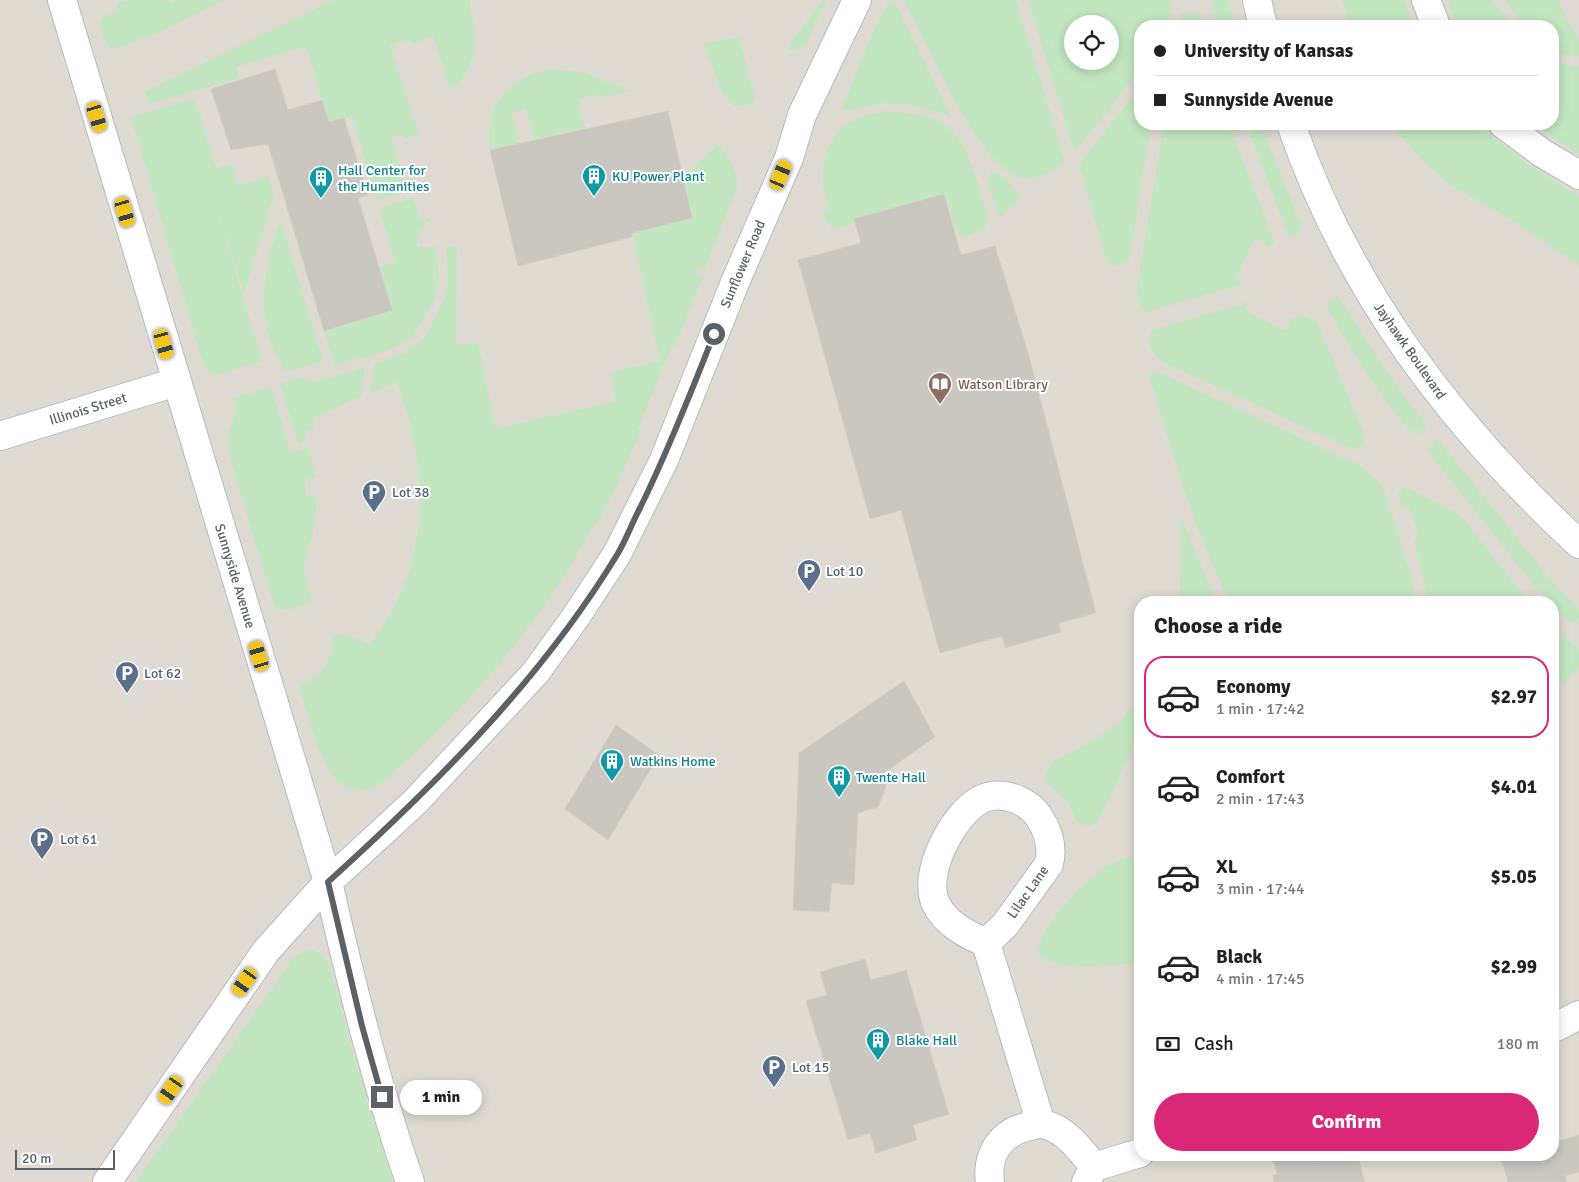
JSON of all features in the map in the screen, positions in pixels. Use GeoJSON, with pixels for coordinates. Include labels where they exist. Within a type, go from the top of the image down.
{"type":"FeatureCollection","features":[{"type":"Feature","properties":{"kind":"street","name":"Sunnyside Avenue"},"geometry":{"type":"LineString","coordinates":[[62,0],[328,882],[362,1026],[387,1115],[410,1182]]}},
{"type":"Feature","properties":{"kind":"street","name":"Sunflower Road"},"geometry":{"type":"LineString","coordinates":[[107,1182],[266,951],[328,882],[415,802],[536,672],[577,615],[617,554],[664,460],[736,280],[788,158],[802,115],[857,0]]}},
{"type":"Feature","properties":{"kind":"street"},"geometry":{"type":"LineString","coordinates":[[1257,0],[1261,20]]}},
{"type":"Feature","properties":{"kind":"street"},"geometry":{"type":"LineString","coordinates":[[1426,0],[1434,20]]}},
{"type":"Feature","properties":{"kind":"street","name":"Jayhawk Boulevard"},"geometry":{"type":"LineString","coordinates":[[1293,130],[1332,225],[1366,288],[1410,355],[1454,414],[1504,472],[1579,544]]}},
{"type":"Feature","properties":{"kind":"street"},"geometry":{"type":"LineString","coordinates":[[1511,130],[1542,153],[1579,175]]}},
{"type":"Feature","properties":{"kind":"street","name":"Illinois Street"},"geometry":{"type":"LineString","coordinates":[[0,436],[176,382]]}},
{"type":"Feature","properties":{"kind":"street","name":"Lilac Lane"},"geometry":{"type":"LineString","coordinates":[[996,796],[1011,797],[1024,802],[1035,811],[1050,838],[1051,852],[1049,864],[1005,925],[986,943],[954,926],[942,914],[935,902],[932,889],[933,874],[938,854],[956,824],[972,806],[983,799],[996,796]]}},
{"type":"Feature","properties":{"kind":"street"},"geometry":{"type":"LineString","coordinates":[[986,943],[1041,1124]]}},
{"type":"Feature","properties":{"kind":"street"},"geometry":{"type":"LineString","coordinates":[[1559,1025],[1579,1015]]}},
{"type":"Feature","properties":{"kind":"street"},"geometry":{"type":"LineString","coordinates":[[990,1182],[989,1167],[992,1154],[999,1142],[1010,1133],[1041,1124],[1056,1130],[1081,1150],[1090,1175],[1134,1156]]}},
{"type":"Feature","properties":{"kind":"shaded area"},"geometry":{"type":"Polygon","coordinates":[[[0,0],[1579,0],[1579,1182],[0,1182],[0,0]]]}},
{"type":"Feature","properties":{"kind":"green space"},"geometry":{"type":"Polygon","coordinates":[[[129,0],[168,0],[171,3],[180,0],[226,0],[157,33],[115,49],[108,44],[103,36],[100,27],[101,18],[119,11],[117,3],[129,0]]]}},
{"type":"Feature","properties":{"kind":"green space"},"geometry":{"type":"Polygon","coordinates":[[[333,0],[470,0],[475,47],[467,71],[455,87],[450,89],[433,36],[411,44],[409,39],[390,45],[419,134],[404,139],[402,134],[391,137],[408,191],[377,200],[352,116],[329,122],[306,46],[236,67],[239,78],[149,104],[145,92],[333,0]]]}},
{"type":"Feature","properties":{"kind":"green space"},"geometry":{"type":"Polygon","coordinates":[[[822,0],[827,0],[806,44],[794,51],[787,49],[822,0]]]}},
{"type":"Feature","properties":{"kind":"green space"},"geometry":{"type":"Polygon","coordinates":[[[901,0],[1016,0],[1065,161],[1049,173],[1031,179],[1017,176],[1002,167],[974,132],[960,110],[906,4],[901,0]]]}},
{"type":"Feature","properties":{"kind":"green space"},"geometry":{"type":"Polygon","coordinates":[[[1028,0],[1171,0],[1168,20],[1134,20],[1134,76],[1112,107],[1074,151],[1028,0]]]}},
{"type":"Feature","properties":{"kind":"green space"},"geometry":{"type":"Polygon","coordinates":[[[1212,0],[1228,0],[1233,20],[1217,20],[1212,0]]]}},
{"type":"Feature","properties":{"kind":"green space"},"geometry":{"type":"Polygon","coordinates":[[[1342,0],[1405,0],[1411,20],[1348,20],[1342,0]]]}},
{"type":"Feature","properties":{"kind":"green space"},"geometry":{"type":"Polygon","coordinates":[[[1447,0],[1491,0],[1508,20],[1454,20],[1447,0]]]}},
{"type":"Feature","properties":{"kind":"green space"},"geometry":{"type":"Polygon","coordinates":[[[1504,0],[1558,0],[1579,41],[1579,57],[1559,54],[1559,20],[1519,20],[1504,0]]]}},
{"type":"Feature","properties":{"kind":"green space"},"geometry":{"type":"Polygon","coordinates":[[[889,1],[897,7],[951,116],[907,104],[886,103],[847,110],[842,108],[872,34],[889,1]]]}},
{"type":"Feature","properties":{"kind":"green space"},"geometry":{"type":"Polygon","coordinates":[[[1182,13],[1199,15],[1200,20],[1180,20],[1182,13]]]}},
{"type":"Feature","properties":{"kind":"green space"},"geometry":{"type":"Polygon","coordinates":[[[739,37],[755,97],[754,101],[744,106],[734,106],[722,92],[703,44],[739,37]]]}},
{"type":"Feature","properties":{"kind":"green space"},"geometry":{"type":"Polygon","coordinates":[[[1559,64],[1579,67],[1579,155],[1544,130],[1559,130],[1559,64]]]}},
{"type":"Feature","properties":{"kind":"green space"},"geometry":{"type":"Polygon","coordinates":[[[552,69],[583,72],[630,91],[599,98],[598,94],[578,99],[585,129],[534,140],[526,109],[511,113],[519,143],[490,150],[489,134],[491,120],[495,107],[502,95],[523,78],[537,72],[552,69]]]}},
{"type":"Feature","properties":{"kind":"green space"},"geometry":{"type":"Polygon","coordinates":[[[1134,95],[1134,130],[1150,130],[1130,259],[1119,267],[1107,262],[1079,165],[1134,95]]]}},
{"type":"Feature","properties":{"kind":"green space"},"geometry":{"type":"Polygon","coordinates":[[[195,98],[216,168],[232,164],[238,186],[268,177],[274,194],[244,294],[206,171],[262,361],[216,375],[204,367],[132,120],[132,117],[195,98]]]}},
{"type":"Feature","properties":{"kind":"green space"},"geometry":{"type":"Polygon","coordinates":[[[885,111],[932,119],[946,126],[955,134],[974,169],[989,221],[982,231],[971,234],[968,238],[959,235],[944,194],[854,219],[855,223],[832,229],[822,214],[829,210],[823,186],[824,161],[828,149],[834,138],[852,121],[885,111]]]}},
{"type":"Feature","properties":{"kind":"green space"},"geometry":{"type":"Polygon","coordinates":[[[1163,130],[1231,130],[1274,241],[1273,245],[1267,247],[1261,239],[1253,242],[1237,276],[1239,283],[1243,284],[1146,312],[1140,308],[1136,292],[1163,130]]]}},
{"type":"Feature","properties":{"kind":"green space"},"geometry":{"type":"Polygon","coordinates":[[[1248,130],[1263,130],[1303,230],[1289,237],[1248,130]]]}},
{"type":"Feature","properties":{"kind":"green space"},"geometry":{"type":"Polygon","coordinates":[[[1395,130],[1485,130],[1536,170],[1579,196],[1579,265],[1517,223],[1449,184],[1424,162],[1395,130]]]}},
{"type":"Feature","properties":{"kind":"green space"},"geometry":{"type":"Polygon","coordinates":[[[718,144],[735,170],[737,189],[705,269],[697,266],[694,274],[703,277],[675,346],[672,345],[638,429],[641,431],[615,490],[596,525],[594,524],[552,595],[527,629],[501,662],[444,724],[383,782],[364,790],[348,788],[335,777],[324,761],[299,685],[311,679],[324,667],[330,655],[331,642],[335,634],[350,636],[370,645],[394,608],[410,568],[419,515],[420,488],[417,462],[406,409],[397,382],[370,393],[375,364],[405,353],[426,336],[446,295],[448,280],[446,247],[457,246],[456,345],[478,343],[496,429],[616,401],[611,373],[660,361],[632,233],[692,218],[682,176],[688,174],[718,144]]]}},
{"type":"Feature","properties":{"kind":"green space"},"geometry":{"type":"Polygon","coordinates":[[[996,172],[1010,183],[1019,196],[1018,201],[999,218],[987,181],[990,173],[996,172]]]}},
{"type":"Feature","properties":{"kind":"green space"},"geometry":{"type":"Polygon","coordinates":[[[413,198],[420,221],[429,218],[430,220],[418,233],[417,247],[437,247],[439,273],[436,297],[412,337],[399,346],[378,354],[334,365],[324,331],[392,310],[379,267],[395,262],[379,208],[413,198]]]}},
{"type":"Feature","properties":{"kind":"green space"},"geometry":{"type":"Polygon","coordinates":[[[281,221],[323,361],[287,372],[276,355],[269,337],[265,318],[264,298],[268,259],[281,221]]]}},
{"type":"Feature","properties":{"kind":"green space"},"geometry":{"type":"Polygon","coordinates":[[[1338,296],[1384,368],[1427,426],[1417,435],[1408,428],[1383,397],[1327,309],[1328,302],[1338,296]]]}},
{"type":"Feature","properties":{"kind":"green space"},"geometry":{"type":"Polygon","coordinates":[[[1249,302],[1250,304],[1245,306],[1249,313],[1282,330],[1288,328],[1290,319],[1301,315],[1317,321],[1365,436],[1363,446],[1352,449],[1163,362],[1151,347],[1149,339],[1153,330],[1249,302]]]}},
{"type":"Feature","properties":{"kind":"green space"},"geometry":{"type":"Polygon","coordinates":[[[365,367],[361,397],[312,418],[315,427],[304,432],[307,441],[298,444],[280,384],[303,377],[315,382],[365,367]]]}},
{"type":"Feature","properties":{"kind":"green space"},"geometry":{"type":"Polygon","coordinates":[[[1153,372],[1158,372],[1359,465],[1375,478],[1385,492],[1411,575],[1415,596],[1228,596],[1195,520],[1149,376],[1153,372]]]}},
{"type":"Feature","properties":{"kind":"green space"},"geometry":{"type":"Polygon","coordinates":[[[271,387],[291,453],[309,448],[316,478],[305,480],[306,496],[317,495],[313,535],[303,567],[312,599],[309,603],[288,610],[277,609],[274,606],[228,451],[231,450],[227,437],[236,412],[232,398],[271,387]]]}},
{"type":"Feature","properties":{"kind":"green space"},"geometry":{"type":"Polygon","coordinates":[[[1438,439],[1550,579],[1579,609],[1579,618],[1576,622],[1570,622],[1559,611],[1559,596],[1545,596],[1532,583],[1428,449],[1438,439]]]}},
{"type":"Feature","properties":{"kind":"green space"},"geometry":{"type":"Polygon","coordinates":[[[1403,488],[1407,488],[1460,515],[1524,596],[1427,596],[1414,541],[1418,534],[1410,508],[1403,508],[1398,494],[1403,488]]]}},
{"type":"Feature","properties":{"kind":"green space"},"geometry":{"type":"Polygon","coordinates":[[[1181,517],[1214,596],[1180,596],[1181,517]]]}},
{"type":"Feature","properties":{"kind":"green space"},"geometry":{"type":"Polygon","coordinates":[[[1559,631],[1579,649],[1579,667],[1559,684],[1559,631]]]}},
{"type":"Feature","properties":{"kind":"green space"},"geometry":{"type":"Polygon","coordinates":[[[1134,708],[1134,740],[1131,750],[1118,781],[1096,824],[1088,826],[1076,821],[1069,803],[1048,785],[1045,779],[1047,770],[1054,761],[1096,739],[1116,725],[1134,708]]]}},
{"type":"Feature","properties":{"kind":"green space"},"geometry":{"type":"Polygon","coordinates":[[[1134,856],[1134,962],[1086,967],[1070,966],[1045,959],[1038,952],[1040,941],[1055,916],[1101,870],[1121,859],[1134,856]]]}},
{"type":"Feature","properties":{"kind":"green space"},"geometry":{"type":"Polygon","coordinates":[[[310,949],[323,956],[331,968],[352,1050],[393,1182],[136,1182],[294,957],[310,949]]]}},
{"type":"Feature","properties":{"kind":"building","name":"Hall Center for the Humanities"},"geometry":{"type":"Polygon","coordinates":[[[275,69],[288,110],[322,100],[329,122],[344,118],[368,195],[358,198],[392,310],[324,331],[268,144],[231,150],[211,89],[275,69]]]}},
{"type":"Feature","properties":{"kind":"building","name":"KU Power Plant"},"geometry":{"type":"Polygon","coordinates":[[[668,111],[692,218],[632,233],[632,237],[518,266],[490,150],[668,111]]]}},
{"type":"Feature","properties":{"kind":"building","name":"Watson Library"},"geometry":{"type":"Polygon","coordinates":[[[944,194],[961,255],[995,246],[1029,356],[1096,613],[1059,623],[1061,632],[1005,648],[1002,636],[940,653],[901,510],[870,519],[798,260],[861,243],[854,219],[944,194]]]}},
{"type":"Feature","properties":{"kind":"building","name":"Twente Hall"},"geometry":{"type":"Polygon","coordinates":[[[904,681],[935,737],[884,773],[886,786],[878,807],[858,813],[854,885],[832,883],[829,912],[793,910],[799,753],[904,681]]]}},
{"type":"Feature","properties":{"kind":"building","name":"Watkins Home"},"geometry":{"type":"Polygon","coordinates":[[[616,725],[659,755],[608,840],[565,809],[616,725]]]}},
{"type":"Feature","properties":{"kind":"building","name":"Blake Hall"},"geometry":{"type":"Polygon","coordinates":[[[865,959],[871,980],[906,970],[949,1114],[913,1125],[917,1140],[876,1153],[870,1133],[848,1140],[806,1001],[827,995],[820,972],[865,959]]]}},
{"type":"Feature","properties":{"kind":"building"},"geometry":{"type":"Polygon","coordinates":[[[1579,1135],[1579,1172],[1565,1176],[1567,1182],[1508,1182],[1502,1161],[1559,1161],[1559,1141],[1579,1135]]]}},
{"type":"Feature","properties":{"kind":"building"},"geometry":{"type":"Polygon","coordinates":[[[1273,1161],[1359,1161],[1365,1182],[1274,1182],[1273,1175],[1277,1174],[1273,1161]]]}},
{"type":"Feature","properties":{"kind":"place","name":"KU Power Plant"},"geometry":{"type":"Point","coordinates":[594,197]}},
{"type":"Feature","properties":{"kind":"place","name":"Hall Center for the Humanities"},"geometry":{"type":"Point","coordinates":[321,199]}},
{"type":"Feature","properties":{"kind":"place","name":"Watson Library"},"geometry":{"type":"Point","coordinates":[940,405]}},
{"type":"Feature","properties":{"kind":"place","name":"Lot 38"},"geometry":{"type":"Point","coordinates":[374,513]}},
{"type":"Feature","properties":{"kind":"place","name":"Lot 10"},"geometry":{"type":"Point","coordinates":[809,592]}},
{"type":"Feature","properties":{"kind":"place","name":"Lot 62"},"geometry":{"type":"Point","coordinates":[127,694]}},
{"type":"Feature","properties":{"kind":"place","name":"Watkins Home"},"geometry":{"type":"Point","coordinates":[612,782]}},
{"type":"Feature","properties":{"kind":"place","name":"Twente Hall"},"geometry":{"type":"Point","coordinates":[839,798]}},
{"type":"Feature","properties":{"kind":"place","name":"Lot 61"},"geometry":{"type":"Point","coordinates":[42,860]}},
{"type":"Feature","properties":{"kind":"place","name":"Blake Hall"},"geometry":{"type":"Point","coordinates":[878,1061]}},
{"type":"Feature","properties":{"kind":"place","name":"Lot 15"},"geometry":{"type":"Point","coordinates":[774,1088]}},
{"type":"Feature","properties":{"kind":"route"},"geometry":{"type":"LineString","coordinates":[[382,1097],[362,1026],[328,882],[415,802],[462,754],[536,672],[577,615],[617,554],[664,460],[714,334]]}}]}
